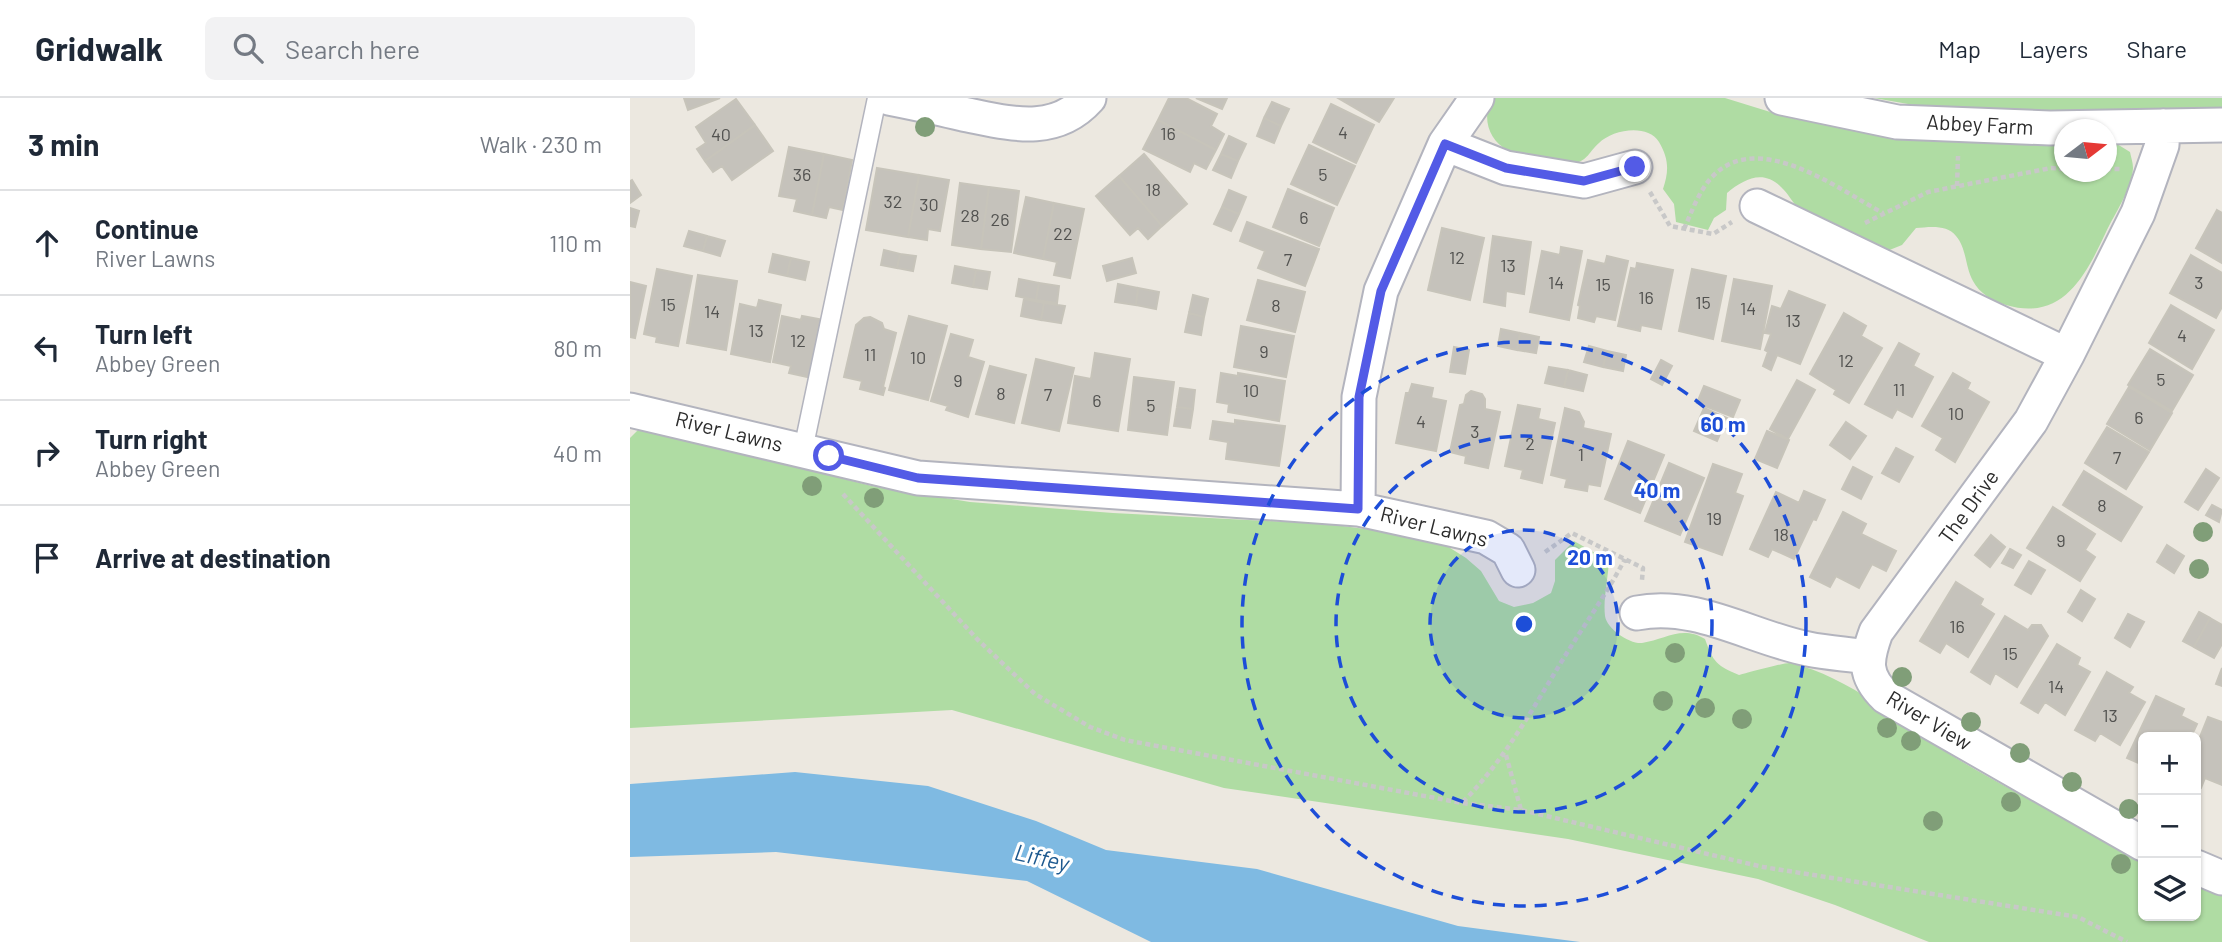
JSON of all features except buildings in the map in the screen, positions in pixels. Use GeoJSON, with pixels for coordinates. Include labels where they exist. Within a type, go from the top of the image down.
{"type":"FeatureCollection","features":[{"type":"Feature","properties":{"kind":"street"},"geometry":{"type":"LineString","coordinates":[[889,98],[1017,125],[1051,122],[1078,111],[1089,98]]}},
{"type":"Feature","properties":{"kind":"street"},"geometry":{"type":"LineString","coordinates":[[1358,509],[1359,397],[1381,291],[1445,144],[1477,98]]}},
{"type":"Feature","properties":{"kind":"street","name":"Abbey Farm"},"geometry":{"type":"LineString","coordinates":[[1782,98],[1897,122],[2050,128],[2222,125]]}},
{"type":"Feature","properties":{"kind":"street","name":"The Drive"},"geometry":{"type":"LineString","coordinates":[[1867,657],[1877,632],[2031,421],[2138,213],[2162,145],[2163,126]]}},
{"type":"Feature","properties":{"kind":"street"},"geometry":{"type":"LineString","coordinates":[[1445,144],[1506,168],[1584,181],[1635,167]]}},
{"type":"Feature","properties":{"kind":"street"},"geometry":{"type":"LineString","coordinates":[[1757,206],[2067,355]]}},
{"type":"Feature","properties":{"kind":"street","name":"River Lawns"},"geometry":{"type":"LineString","coordinates":[[630,410],[918,478],[1358,509],[1486,537],[1508,550],[1518,570]]}},
{"type":"Feature","properties":{"kind":"street"},"geometry":{"type":"LineString","coordinates":[[1637,613],[1657,609],[1682,612],[1808,649],[1867,657]]}},
{"type":"Feature","properties":{"kind":"street","name":"River View"},"geometry":{"type":"LineString","coordinates":[[1867,657],[1872,680],[1886,698],[2138,842]]}},
{"type":"Feature","properties":{"kind":"street"},"geometry":{"type":"LineString","coordinates":[[2201,869],[2222,877]]}},
{"type":"Feature","properties":{"kind":"lane"},"geometry":{"type":"LineString","coordinates":[[816,453],[877,98]]}},
{"type":"Feature","properties":{"kind":"path"},"geometry":{"type":"LineString","coordinates":[[1635,167],[1670,226],[1713,234],[1757,206]]}},
{"type":"Feature","properties":{"kind":"path"},"geometry":{"type":"LineString","coordinates":[[1830,242],[1928,192],[2054,169]]}},
{"type":"Feature","properties":{"kind":"path"},"geometry":{"type":"LineString","coordinates":[[816,453],[832,482],[978,640],[1035,694],[1090,727],[1125,740],[1462,803],[1521,810],[1763,867],[2078,917],[2127,942]]}},
{"type":"Feature","properties":{"kind":"path"},"geometry":{"type":"LineString","coordinates":[[1518,570],[1572,533],[1643,568],[1637,613]]}},
{"type":"Feature","properties":{"kind":"path"},"geometry":{"type":"LineString","coordinates":[[1462,803],[1488,777],[1505,754],[1605,596],[1625,559]]}},
{"type":"Feature","properties":{"kind":"path"},"geometry":{"type":"LineString","coordinates":[[1505,754],[1521,810]]}},
{"type":"Feature","properties":{"kind":"green space"},"geometry":{"type":"Polygon","coordinates":[[[1493,98],[1725,98],[1790,118],[1901,140],[2054,143],[2054,182],[2117,182],[2117,144],[2130,152],[2133,168],[2123,201],[2081,278],[2057,301],[2043,307],[2026,309],[1997,302],[1979,289],[1970,276],[1960,241],[1948,230],[1938,227],[1916,228],[1902,245],[1887,251],[1799,209],[1783,189],[1767,178],[1760,177],[1747,180],[1727,193],[1726,210],[1714,218],[1708,230],[1676,222],[1674,204],[1663,189],[1667,171],[1665,154],[1654,136],[1629,130],[1612,135],[1599,143],[1586,158],[1574,164],[1522,155],[1501,146],[1491,134],[1487,120],[1493,98]]]}},
{"type":"Feature","properties":{"kind":"green space"},"geometry":{"type":"Polygon","coordinates":[[[1874,98],[2222,98],[2222,111],[2156,113],[1925,107],[1874,98]]]}},
{"type":"Feature","properties":{"kind":"green space"},"geometry":{"type":"Polygon","coordinates":[[[638,430],[652,430],[872,486],[970,502],[1113,513],[1328,524],[1417,536],[1447,546],[1466,558],[1481,571],[1499,601],[1514,607],[1533,603],[1551,593],[1555,581],[1555,560],[1574,541],[1609,561],[1605,616],[1614,631],[1625,638],[1642,643],[1688,633],[1705,639],[1717,662],[1739,675],[1790,663],[1834,679],[1874,702],[1967,765],[2079,827],[2138,856],[2138,921],[2201,921],[2201,882],[2222,890],[2222,942],[1929,942],[1835,905],[1758,879],[1568,839],[1224,788],[952,710],[630,728],[630,438],[638,430]]]}},
{"type":"Feature","properties":{"kind":"water","name":"Liffey"},"geometry":{"type":"Polygon","coordinates":[[[795,772],[928,786],[1036,821],[1106,850],[1257,869],[1458,926],[1580,942],[1151,942],[1027,881],[776,852],[630,857],[630,784],[795,772]]]}},
{"type":"Feature","properties":{"kind":"route"},"geometry":{"type":"LineString","coordinates":[[829,456],[918,478],[1358,509],[1359,397],[1381,291],[1445,144],[1506,168],[1584,181],[1635,167]]}}]}
